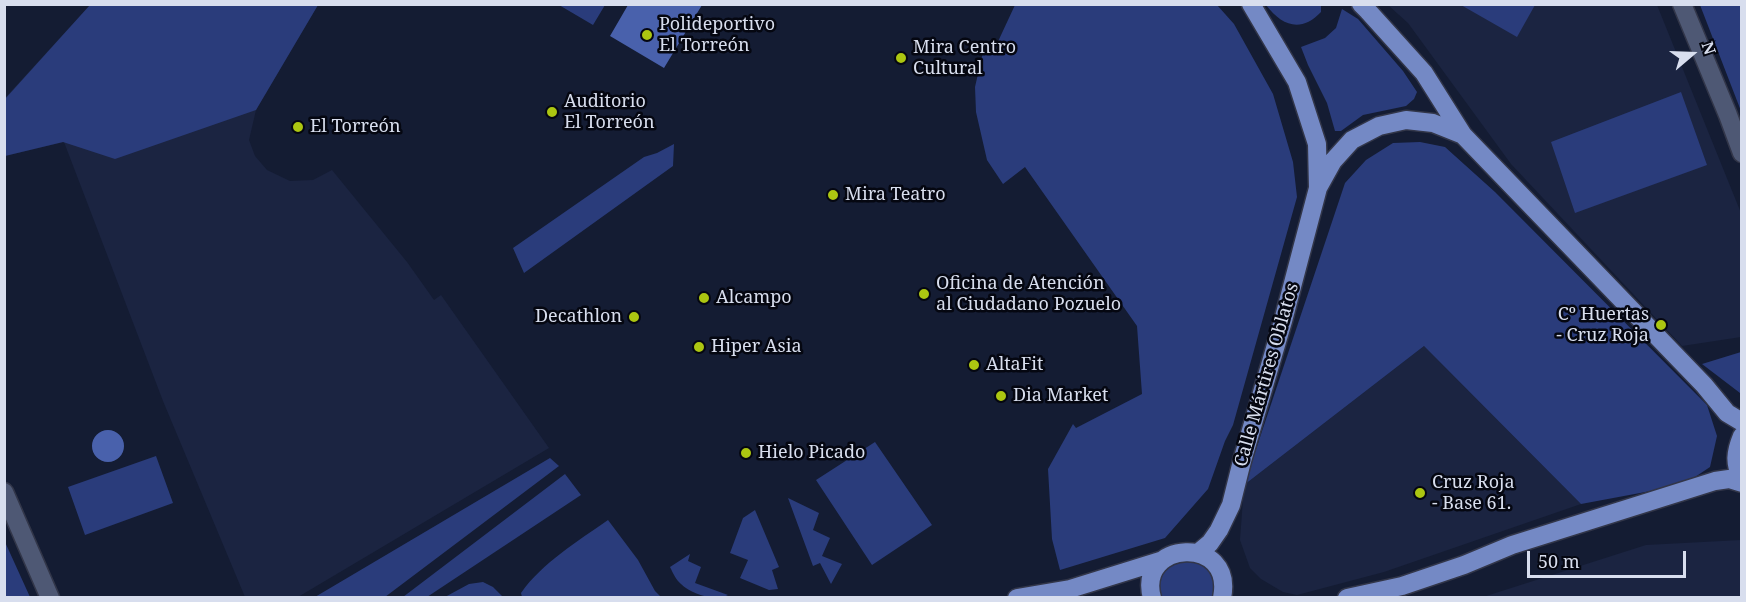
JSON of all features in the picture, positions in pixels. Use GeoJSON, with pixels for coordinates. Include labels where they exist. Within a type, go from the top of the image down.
{"type":"FeatureCollection","features":[{"type":"Feature","properties":{"kind":"main road"},"geometry":{"type":"LineString","coordinates":[[1251,4],[1297,81],[1317,144],[1318,188]]}},
{"type":"Feature","properties":{"kind":"main road"},"geometry":{"type":"LineString","coordinates":[[1361,4],[1424,73],[1463,135],[1704,385],[1727,413],[1742,422]]}},
{"type":"Feature","properties":{"kind":"main road"},"geometry":{"type":"LineString","coordinates":[[1318,188],[1333,161],[1352,140],[1379,126],[1406,120],[1433,123],[1463,135]]}},
{"type":"Feature","properties":{"kind":"main road","name":"Calle Mártires Oblatos"},"geometry":{"type":"LineString","coordinates":[[1198,553],[1210,543],[1219,530],[1231,505],[1318,188]]}},
{"type":"Feature","properties":{"kind":"main road"},"geometry":{"type":"LineString","coordinates":[[1742,436],[1736,451],[1737,468],[1742,482]]}},
{"type":"Feature","properties":{"kind":"main road"},"geometry":{"type":"LineString","coordinates":[[1347,597],[1402,586],[1464,565],[1512,545],[1715,481],[1729,479],[1742,482]]}},
{"type":"Feature","properties":{"kind":"main road"},"geometry":{"type":"LineString","coordinates":[[1017,597],[1070,589],[1163,560],[1174,553],[1186,551],[1209,558],[1218,568],[1222,578],[1222,597]]}},
{"type":"Feature","properties":{"kind":"main road"},"geometry":{"type":"LineString","coordinates":[[1152,597],[1151,582],[1155,570],[1163,560]]}},
{"type":"Feature","properties":{"kind":"street"},"geometry":{"type":"LineString","coordinates":[[1682,4],[1742,153]]}},
{"type":"Feature","properties":{"kind":"street"},"geometry":{"type":"LineString","coordinates":[[4,492],[50,597]]}},
{"type":"Feature","properties":{"kind":"shaded area"},"geometry":{"type":"Polygon","coordinates":[[[629,4],[702,5],[664,68],[610,36],[629,4]]]}},
{"type":"Feature","properties":{"kind":"shaded area"},"geometry":{"type":"Polygon","coordinates":[[[1535,4],[1517,37],[1461,5],[1535,4]]]}},
{"type":"Feature","properties":{"kind":"shaded area"},"geometry":{"type":"Polygon","coordinates":[[[90,5],[318,5],[256,110],[249,140],[255,156],[267,170],[290,181],[313,180],[332,170],[407,262],[434,300],[441,295],[549,448],[298,597],[245,597],[163,401],[64,142],[5,156],[4,99],[90,5]]]}},
{"type":"Feature","properties":{"kind":"shaded area"},"geometry":{"type":"Polygon","coordinates":[[[90,5],[318,5],[256,110],[115,159],[63,142],[5,156],[5,99],[90,5]]]}},
{"type":"Feature","properties":{"kind":"shaded area"},"geometry":{"type":"Polygon","coordinates":[[[559,5],[605,5],[593,25],[559,5]]]}},
{"type":"Feature","properties":{"kind":"shaded area"},"geometry":{"type":"Polygon","coordinates":[[[1015,5],[1217,5],[1234,24],[1273,94],[1293,162],[1297,197],[1233,425],[1208,489],[1165,538],[1060,570],[1052,539],[1048,469],[1073,424],[1076,428],[1142,394],[1137,326],[1025,167],[1003,184],[987,160],[976,112],[975,87],[985,43],[995,48],[1015,5]]]}},
{"type":"Feature","properties":{"kind":"shaded area"},"geometry":{"type":"Polygon","coordinates":[[[1266,5],[1321,5],[1321,12],[1314,19],[1299,25],[1285,22],[1266,5]]]}},
{"type":"Feature","properties":{"kind":"shaded area"},"geometry":{"type":"Polygon","coordinates":[[[1388,5],[1657,5],[1741,213],[1741,337],[1682,346],[1511,164],[1408,23],[1388,5]]]}},
{"type":"Feature","properties":{"kind":"shaded area"},"geometry":{"type":"Polygon","coordinates":[[[1700,5],[1741,5],[1741,111],[1700,5]]]}},
{"type":"Feature","properties":{"kind":"shaded area"},"geometry":{"type":"Polygon","coordinates":[[[1342,9],[1358,19],[1403,71],[1417,92],[1414,99],[1406,106],[1363,115],[1341,131],[1335,131],[1327,103],[1301,47],[1325,38],[1336,28],[1342,9]]]}},
{"type":"Feature","properties":{"kind":"shaded area"},"geometry":{"type":"Polygon","coordinates":[[[1681,92],[1707,165],[1575,213],[1551,142],[1681,92]]]}},
{"type":"Feature","properties":{"kind":"shaded area"},"geometry":{"type":"Polygon","coordinates":[[[1420,142],[1445,147],[1495,192],[1707,405],[1717,436],[1710,467],[1683,485],[1581,504],[1424,346],[1244,485],[1345,183],[1366,160],[1393,143],[1420,142]]]}},
{"type":"Feature","properties":{"kind":"shaded area"},"geometry":{"type":"Polygon","coordinates":[[[674,144],[673,166],[524,273],[513,248],[644,157],[674,144]]]}},
{"type":"Feature","properties":{"kind":"shaded area"},"geometry":{"type":"Polygon","coordinates":[[[1424,346],[1581,504],[1384,572],[1297,595],[1283,592],[1261,579],[1250,568],[1240,540],[1244,485],[1424,346]]]}},
{"type":"Feature","properties":{"kind":"shaded area"},"geometry":{"type":"Polygon","coordinates":[[[1741,352],[1742,393],[1740,393],[1702,364],[1741,352]]]}},
{"type":"Feature","properties":{"kind":"shaded area"},"geometry":{"type":"Polygon","coordinates":[[[108,430],[119,435],[124,446],[119,457],[108,462],[97,457],[92,446],[97,435],[108,430]]]}},
{"type":"Feature","properties":{"kind":"shaded area"},"geometry":{"type":"Polygon","coordinates":[[[875,442],[932,525],[872,565],[816,480],[875,442]]]}},
{"type":"Feature","properties":{"kind":"shaded area"},"geometry":{"type":"Polygon","coordinates":[[[156,456],[173,503],[85,535],[68,487],[156,456]]]}},
{"type":"Feature","properties":{"kind":"shaded area"},"geometry":{"type":"Polygon","coordinates":[[[550,458],[559,466],[385,597],[315,597],[550,458]]]}},
{"type":"Feature","properties":{"kind":"shaded area"},"geometry":{"type":"Polygon","coordinates":[[[565,474],[581,495],[427,597],[403,597],[565,474]]]}},
{"type":"Feature","properties":{"kind":"shaded area"},"geometry":{"type":"Polygon","coordinates":[[[788,498],[819,513],[813,530],[830,538],[822,556],[842,564],[831,584],[820,563],[813,566],[788,498]]]}},
{"type":"Feature","properties":{"kind":"shaded area"},"geometry":{"type":"Polygon","coordinates":[[[755,510],[779,567],[772,570],[778,589],[769,590],[740,578],[748,560],[730,553],[743,518],[755,510]]]}},
{"type":"Feature","properties":{"kind":"shaded area"},"geometry":{"type":"Polygon","coordinates":[[[608,520],[638,560],[655,591],[661,597],[522,597],[521,593],[550,562],[608,520]]]}},
{"type":"Feature","properties":{"kind":"shaded area"},"geometry":{"type":"Polygon","coordinates":[[[1741,540],[1741,597],[1483,597],[1646,545],[1741,540]]]}},
{"type":"Feature","properties":{"kind":"shaded area"},"geometry":{"type":"Polygon","coordinates":[[[5,542],[30,597],[5,597],[5,542]]]}},
{"type":"Feature","properties":{"kind":"shaded area"},"geometry":{"type":"Polygon","coordinates":[[[690,554],[688,561],[701,567],[695,583],[728,595],[717,598],[703,596],[685,588],[679,582],[670,567],[690,554]]]}},
{"type":"Feature","properties":{"kind":"shaded area"},"geometry":{"type":"Polygon","coordinates":[[[1196,559],[1213,574],[1215,598],[1160,597],[1161,578],[1168,566],[1177,561],[1196,559]]]}},
{"type":"Feature","properties":{"kind":"shaded area"},"geometry":{"type":"Polygon","coordinates":[[[483,582],[493,587],[503,597],[445,597],[469,584],[483,582]]]}},
{"type":"Feature","properties":{"kind":"place","name":"Polideportivo El Torreón"},"geometry":{"type":"Point","coordinates":[647,35]}},
{"type":"Feature","properties":{"kind":"place","name":"Mira Centro Cultural"},"geometry":{"type":"Point","coordinates":[901,58]}},
{"type":"Feature","properties":{"kind":"place","name":"Auditorio El Torreón"},"geometry":{"type":"Point","coordinates":[552,112]}},
{"type":"Feature","properties":{"kind":"place","name":"El Torreón"},"geometry":{"type":"Point","coordinates":[298,127]}},
{"type":"Feature","properties":{"kind":"place","name":"Mira Teatro"},"geometry":{"type":"Point","coordinates":[833,195]}},
{"type":"Feature","properties":{"kind":"place","name":"Oficina de Atención al Ciudadano Pozuelo"},"geometry":{"type":"Point","coordinates":[924,294]}},
{"type":"Feature","properties":{"kind":"place","name":"Alcampo"},"geometry":{"type":"Point","coordinates":[704,298]}},
{"type":"Feature","properties":{"kind":"place","name":"Decathlon"},"geometry":{"type":"Point","coordinates":[634,317]}},
{"type":"Feature","properties":{"kind":"place","name":"Cº Huertas - Cruz Roja"},"geometry":{"type":"Point","coordinates":[1661,325]}},
{"type":"Feature","properties":{"kind":"place","name":"Hiper Asia"},"geometry":{"type":"Point","coordinates":[699,347]}},
{"type":"Feature","properties":{"kind":"place","name":"AltaFit"},"geometry":{"type":"Point","coordinates":[974,365]}},
{"type":"Feature","properties":{"kind":"place","name":"Dia Market"},"geometry":{"type":"Point","coordinates":[1001,396]}},
{"type":"Feature","properties":{"kind":"place","name":"Hielo Picado"},"geometry":{"type":"Point","coordinates":[746,453]}},
{"type":"Feature","properties":{"kind":"place","name":"Cruz Roja - Base 61."},"geometry":{"type":"Point","coordinates":[1420,493]}}]}
